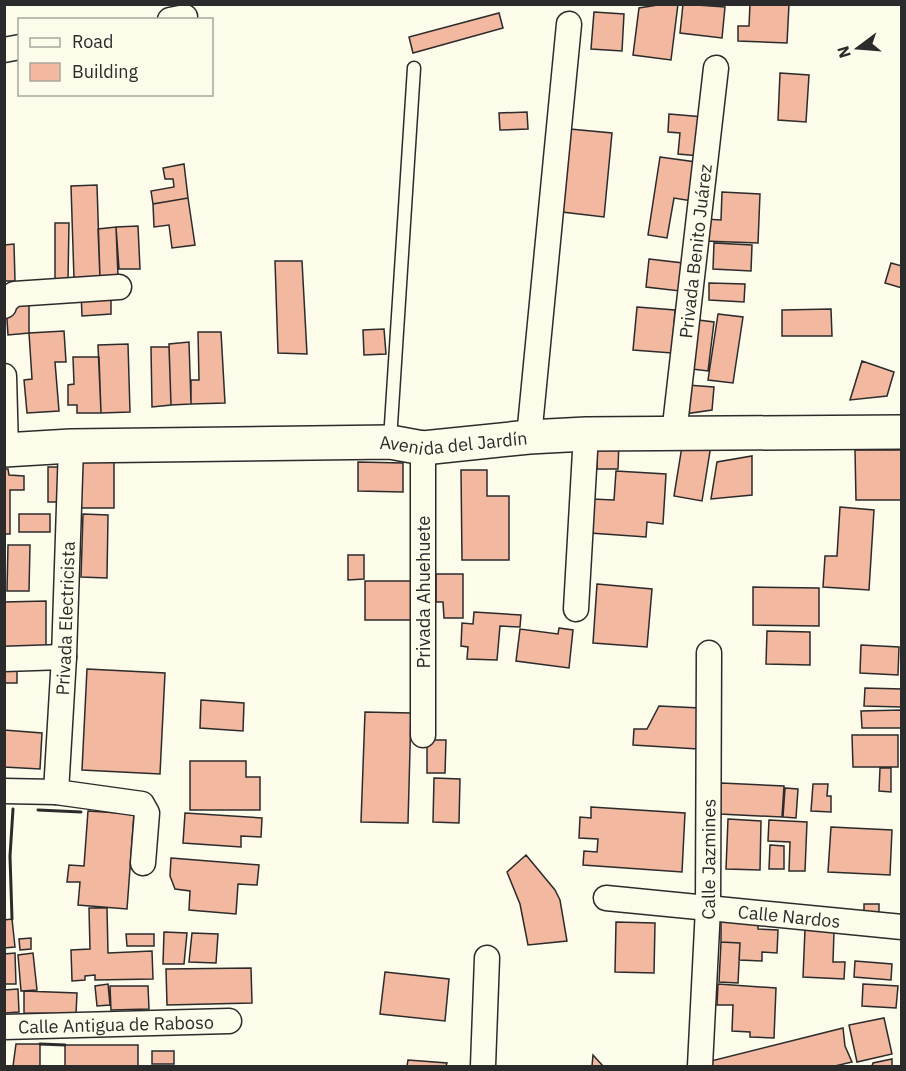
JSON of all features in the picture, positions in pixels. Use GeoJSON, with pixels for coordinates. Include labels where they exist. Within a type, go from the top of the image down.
{"type":"FeatureCollection","features":[{"type":"Feature","properties":{"kind":"main road","name":"Avenida del Jardín"},"geometry":{"type":"LineString","coordinates":[[5,450],[71,446],[390,442],[423,448],[529,437],[586,434],[902,432]]}},
{"type":"Feature","properties":{"kind":"street"},"geometry":{"type":"LineString","coordinates":[[529,437],[569,24]]}},
{"type":"Feature","properties":{"kind":"street","name":"Privada Benito Juárez"},"geometry":{"type":"LineString","coordinates":[[674,434],[716,68]]}},
{"type":"Feature","properties":{"kind":"street"},"geometry":{"type":"LineString","coordinates":[[4,306],[14,294],[119,287]]}},
{"type":"Feature","properties":{"kind":"street"},"geometry":{"type":"LineString","coordinates":[[4,376],[5,450]]}},
{"type":"Feature","properties":{"kind":"street"},"geometry":{"type":"LineString","coordinates":[[576,609],[586,434]]}},
{"type":"Feature","properties":{"kind":"street","name":"Privada Electricista"},"geometry":{"type":"LineString","coordinates":[[56,792],[64,657],[71,446]]}},
{"type":"Feature","properties":{"kind":"street","name":"Privada Ahuehuete"},"geometry":{"type":"LineString","coordinates":[[423,448],[423,735]]}},
{"type":"Feature","properties":{"kind":"street","name":"Calle Jazmines"},"geometry":{"type":"LineString","coordinates":[[700,1066],[708,908],[710,652]]}},
{"type":"Feature","properties":{"kind":"street"},"geometry":{"type":"LineString","coordinates":[[4,659],[64,657]]}},
{"type":"Feature","properties":{"kind":"street"},"geometry":{"type":"LineString","coordinates":[[4,791],[56,792],[142,804],[147,813],[143,863]]}},
{"type":"Feature","properties":{"kind":"street","name":"Calle Nardos"},"geometry":{"type":"LineString","coordinates":[[606,898],[902,927]]}},
{"type":"Feature","properties":{"kind":"street"},"geometry":{"type":"LineString","coordinates":[[483,1066],[488,958]]}},
{"type":"Feature","properties":{"kind":"street","name":"Calle Antigua de Raboso"},"geometry":{"type":"LineString","coordinates":[[4,1027],[229,1021]]}},
{"type":"Feature","properties":{"kind":"lane"},"geometry":{"type":"LineString","coordinates":[[390,442],[414,68]]}},
{"type":"Feature","properties":{"kind":"building"},"geometry":{"type":"Polygon","coordinates":[[[678,4],[671,60],[633,55],[639,8],[678,4]]]}},
{"type":"Feature","properties":{"kind":"building"},"geometry":{"type":"Polygon","coordinates":[[[683,4],[725,7],[722,38],[680,33],[683,4]]]}},
{"type":"Feature","properties":{"kind":"building"},"geometry":{"type":"Polygon","coordinates":[[[750,4],[789,4],[787,43],[738,41],[738,26],[749,26],[750,4]]]}},
{"type":"Feature","properties":{"kind":"building"},"geometry":{"type":"Polygon","coordinates":[[[594,12],[624,14],[622,51],[591,49],[594,12]]]}},
{"type":"Feature","properties":{"kind":"building"},"geometry":{"type":"Polygon","coordinates":[[[499,13],[503,28],[413,53],[409,37],[499,13]]]}},
{"type":"Feature","properties":{"kind":"building"},"geometry":{"type":"Polygon","coordinates":[[[780,73],[809,75],[806,122],[778,120],[780,73]]]}},
{"type":"Feature","properties":{"kind":"building"},"geometry":{"type":"Polygon","coordinates":[[[527,112],[528,129],[500,130],[499,113],[527,112]]]}},
{"type":"Feature","properties":{"kind":"building"},"geometry":{"type":"Polygon","coordinates":[[[669,114],[704,117],[700,156],[678,154],[680,133],[668,132],[669,114]]]}},
{"type":"Feature","properties":{"kind":"building"},"geometry":{"type":"Polygon","coordinates":[[[570,129],[612,133],[604,217],[562,212],[570,129]]]}},
{"type":"Feature","properties":{"kind":"building"},"geometry":{"type":"Polygon","coordinates":[[[660,157],[696,162],[699,202],[674,198],[667,238],[648,235],[660,157]]]}},
{"type":"Feature","properties":{"kind":"building"},"geometry":{"type":"Polygon","coordinates":[[[184,164],[188,198],[153,204],[151,191],[174,187],[173,179],[165,179],[163,168],[184,164]]]}},
{"type":"Feature","properties":{"kind":"building"},"geometry":{"type":"Polygon","coordinates":[[[97,185],[100,278],[74,279],[71,186],[97,185]]]}},
{"type":"Feature","properties":{"kind":"building"},"geometry":{"type":"Polygon","coordinates":[[[722,192],[760,194],[758,243],[704,241],[705,219],[721,220],[722,192]]]}},
{"type":"Feature","properties":{"kind":"building"},"geometry":{"type":"Polygon","coordinates":[[[188,198],[195,245],[172,248],[169,225],[154,227],[153,204],[188,198]]]}},
{"type":"Feature","properties":{"kind":"building"},"geometry":{"type":"Polygon","coordinates":[[[55,223],[69,223],[68,280],[55,280],[55,223]]]}},
{"type":"Feature","properties":{"kind":"building"},"geometry":{"type":"Polygon","coordinates":[[[138,226],[140,269],[119,269],[116,227],[138,226]]]}},
{"type":"Feature","properties":{"kind":"building"},"geometry":{"type":"Polygon","coordinates":[[[116,227],[118,276],[100,278],[98,229],[116,227]]]}},
{"type":"Feature","properties":{"kind":"building"},"geometry":{"type":"Polygon","coordinates":[[[714,243],[752,245],[751,271],[713,269],[714,243]]]}},
{"type":"Feature","properties":{"kind":"building"},"geometry":{"type":"Polygon","coordinates":[[[14,244],[15,281],[4,281],[4,245],[14,244]]]}},
{"type":"Feature","properties":{"kind":"building"},"geometry":{"type":"Polygon","coordinates":[[[649,259],[683,263],[680,291],[646,287],[649,259]]]}},
{"type":"Feature","properties":{"kind":"building"},"geometry":{"type":"Polygon","coordinates":[[[275,261],[302,261],[307,354],[278,353],[275,261]]]}},
{"type":"Feature","properties":{"kind":"building"},"geometry":{"type":"Polygon","coordinates":[[[891,263],[902,266],[902,288],[885,283],[891,263]]]}},
{"type":"Feature","properties":{"kind":"building"},"geometry":{"type":"Polygon","coordinates":[[[709,283],[745,284],[744,302],[709,300],[709,283]]]}},
{"type":"Feature","properties":{"kind":"building"},"geometry":{"type":"Polygon","coordinates":[[[111,290],[111,314],[82,316],[81,292],[111,290]]]}},
{"type":"Feature","properties":{"kind":"building"},"geometry":{"type":"Polygon","coordinates":[[[29,302],[29,333],[8,335],[6,304],[29,302]]]}},
{"type":"Feature","properties":{"kind":"building"},"geometry":{"type":"Polygon","coordinates":[[[637,307],[675,310],[672,353],[633,350],[637,307]]]}},
{"type":"Feature","properties":{"kind":"building"},"geometry":{"type":"Polygon","coordinates":[[[831,309],[832,336],[782,336],[782,310],[831,309]]]}},
{"type":"Feature","properties":{"kind":"building"},"geometry":{"type":"Polygon","coordinates":[[[718,314],[743,317],[733,383],[708,380],[718,314]]]}},
{"type":"Feature","properties":{"kind":"building"},"geometry":{"type":"Polygon","coordinates":[[[690,319],[714,322],[708,371],[684,368],[690,319]]]}},
{"type":"Feature","properties":{"kind":"building"},"geometry":{"type":"Polygon","coordinates":[[[384,329],[386,354],[364,355],[363,330],[384,329]]]}},
{"type":"Feature","properties":{"kind":"building"},"geometry":{"type":"Polygon","coordinates":[[[64,331],[66,362],[55,362],[59,411],[27,413],[24,380],[32,379],[29,333],[64,331]]]}},
{"type":"Feature","properties":{"kind":"building"},"geometry":{"type":"Polygon","coordinates":[[[198,332],[221,332],[225,403],[191,404],[191,380],[199,380],[198,332]]]}},
{"type":"Feature","properties":{"kind":"building"},"geometry":{"type":"Polygon","coordinates":[[[189,342],[191,404],[171,405],[169,344],[189,342]]]}},
{"type":"Feature","properties":{"kind":"building"},"geometry":{"type":"Polygon","coordinates":[[[128,344],[130,412],[101,413],[98,345],[128,344]]]}},
{"type":"Feature","properties":{"kind":"building"},"geometry":{"type":"Polygon","coordinates":[[[151,347],[169,347],[171,405],[152,407],[151,347]]]}},
{"type":"Feature","properties":{"kind":"building"},"geometry":{"type":"Polygon","coordinates":[[[73,357],[99,357],[101,413],[77,413],[77,405],[68,405],[68,385],[74,384],[73,357]]]}},
{"type":"Feature","properties":{"kind":"building"},"geometry":{"type":"Polygon","coordinates":[[[862,361],[894,372],[887,396],[850,400],[862,361]]]}},
{"type":"Feature","properties":{"kind":"building"},"geometry":{"type":"Polygon","coordinates":[[[687,385],[714,387],[712,410],[684,414],[687,385]]]}},
{"type":"Feature","properties":{"kind":"building"},"geometry":{"type":"Polygon","coordinates":[[[683,440],[711,445],[702,501],[674,496],[683,440]]]}},
{"type":"Feature","properties":{"kind":"building"},"geometry":{"type":"Polygon","coordinates":[[[597,441],[619,441],[618,469],[597,469],[597,441]]]}},
{"type":"Feature","properties":{"kind":"building"},"geometry":{"type":"Polygon","coordinates":[[[855,450],[902,450],[902,500],[856,500],[855,450]]]}},
{"type":"Feature","properties":{"kind":"building"},"geometry":{"type":"Polygon","coordinates":[[[752,456],[752,495],[711,499],[717,462],[752,456]]]}},
{"type":"Feature","properties":{"kind":"building"},"geometry":{"type":"Polygon","coordinates":[[[76,462],[114,462],[114,508],[76,508],[76,462]]]}},
{"type":"Feature","properties":{"kind":"building"},"geometry":{"type":"Polygon","coordinates":[[[358,462],[403,463],[403,492],[358,491],[358,462]]]}},
{"type":"Feature","properties":{"kind":"building"},"geometry":{"type":"Polygon","coordinates":[[[48,467],[66,467],[66,502],[48,502],[48,467]]]}},
{"type":"Feature","properties":{"kind":"building"},"geometry":{"type":"Polygon","coordinates":[[[4,469],[8,469],[9,475],[24,476],[24,490],[10,490],[10,534],[4,534],[4,469]]]}},
{"type":"Feature","properties":{"kind":"building"},"geometry":{"type":"Polygon","coordinates":[[[461,470],[487,470],[487,496],[509,496],[509,560],[462,560],[461,470]]]}},
{"type":"Feature","properties":{"kind":"building"},"geometry":{"type":"Polygon","coordinates":[[[616,471],[666,474],[663,524],[647,522],[646,537],[590,533],[592,499],[614,500],[616,471]]]}},
{"type":"Feature","properties":{"kind":"building"},"geometry":{"type":"Polygon","coordinates":[[[840,507],[874,510],[869,590],[823,587],[825,556],[837,556],[840,507]]]}},
{"type":"Feature","properties":{"kind":"building"},"geometry":{"type":"Polygon","coordinates":[[[19,514],[50,514],[50,532],[19,532],[19,514]]]}},
{"type":"Feature","properties":{"kind":"building"},"geometry":{"type":"Polygon","coordinates":[[[83,514],[108,515],[107,578],[81,577],[83,514]]]}},
{"type":"Feature","properties":{"kind":"building"},"geometry":{"type":"Polygon","coordinates":[[[8,545],[30,545],[29,591],[7,591],[8,545]]]}},
{"type":"Feature","properties":{"kind":"building"},"geometry":{"type":"Polygon","coordinates":[[[348,555],[364,555],[364,579],[348,580],[348,555]]]}},
{"type":"Feature","properties":{"kind":"building"},"geometry":{"type":"Polygon","coordinates":[[[436,574],[463,574],[463,618],[444,618],[443,602],[436,602],[436,574]]]}},
{"type":"Feature","properties":{"kind":"building"},"geometry":{"type":"Polygon","coordinates":[[[365,581],[417,581],[418,620],[365,620],[365,581]]]}},
{"type":"Feature","properties":{"kind":"building"},"geometry":{"type":"Polygon","coordinates":[[[597,584],[652,589],[647,647],[593,643],[597,584]]]}},
{"type":"Feature","properties":{"kind":"building"},"geometry":{"type":"Polygon","coordinates":[[[753,587],[819,588],[819,626],[753,625],[753,587]]]}},
{"type":"Feature","properties":{"kind":"building"},"geometry":{"type":"Polygon","coordinates":[[[46,601],[46,652],[4,652],[4,602],[46,601]]]}},
{"type":"Feature","properties":{"kind":"building"},"geometry":{"type":"Polygon","coordinates":[[[474,612],[521,615],[520,627],[500,626],[497,660],[467,659],[468,647],[461,646],[462,623],[473,624],[474,612]]]}},
{"type":"Feature","properties":{"kind":"building"},"geometry":{"type":"Polygon","coordinates":[[[559,628],[573,630],[569,668],[516,661],[520,629],[558,634],[559,628]]]}},
{"type":"Feature","properties":{"kind":"building"},"geometry":{"type":"Polygon","coordinates":[[[767,631],[810,632],[810,665],[766,664],[767,631]]]}},
{"type":"Feature","properties":{"kind":"building"},"geometry":{"type":"Polygon","coordinates":[[[861,645],[899,647],[898,675],[860,673],[861,645]]]}},
{"type":"Feature","properties":{"kind":"building"},"geometry":{"type":"Polygon","coordinates":[[[4,665],[17,665],[17,683],[4,683],[4,665]]]}},
{"type":"Feature","properties":{"kind":"building"},"geometry":{"type":"Polygon","coordinates":[[[87,669],[165,673],[160,774],[82,770],[87,669]]]}},
{"type":"Feature","properties":{"kind":"building"},"geometry":{"type":"Polygon","coordinates":[[[865,688],[902,689],[902,707],[864,706],[865,688]]]}},
{"type":"Feature","properties":{"kind":"building"},"geometry":{"type":"Polygon","coordinates":[[[201,700],[244,703],[243,731],[200,728],[201,700]]]}},
{"type":"Feature","properties":{"kind":"building"},"geometry":{"type":"Polygon","coordinates":[[[659,706],[700,708],[698,749],[633,745],[634,729],[647,729],[659,706]]]}},
{"type":"Feature","properties":{"kind":"building"},"geometry":{"type":"Polygon","coordinates":[[[902,710],[902,728],[862,728],[861,711],[902,710]]]}},
{"type":"Feature","properties":{"kind":"building"},"geometry":{"type":"Polygon","coordinates":[[[365,712],[411,713],[408,823],[361,822],[365,712]]]}},
{"type":"Feature","properties":{"kind":"building"},"geometry":{"type":"Polygon","coordinates":[[[4,730],[42,733],[40,769],[4,767],[4,730]]]}},
{"type":"Feature","properties":{"kind":"building"},"geometry":{"type":"Polygon","coordinates":[[[852,735],[898,735],[898,767],[853,767],[852,735]]]}},
{"type":"Feature","properties":{"kind":"building"},"geometry":{"type":"Polygon","coordinates":[[[427,740],[446,740],[445,773],[427,773],[427,740]]]}},
{"type":"Feature","properties":{"kind":"building"},"geometry":{"type":"Polygon","coordinates":[[[190,761],[246,761],[246,777],[260,777],[260,810],[190,810],[190,761]]]}},
{"type":"Feature","properties":{"kind":"building"},"geometry":{"type":"Polygon","coordinates":[[[880,768],[891,768],[891,792],[879,791],[880,768]]]}},
{"type":"Feature","properties":{"kind":"building"},"geometry":{"type":"Polygon","coordinates":[[[434,778],[460,779],[459,823],[433,822],[434,778]]]}},
{"type":"Feature","properties":{"kind":"building"},"geometry":{"type":"Polygon","coordinates":[[[721,783],[784,786],[782,817],[720,814],[721,783]]]}},
{"type":"Feature","properties":{"kind":"building"},"geometry":{"type":"Polygon","coordinates":[[[813,784],[828,784],[827,796],[831,796],[831,812],[811,811],[813,784]]]}},
{"type":"Feature","properties":{"kind":"building"},"geometry":{"type":"Polygon","coordinates":[[[785,788],[798,789],[796,818],[783,817],[785,788]]]}},
{"type":"Feature","properties":{"kind":"building"},"geometry":{"type":"Polygon","coordinates":[[[591,807],[685,813],[682,872],[583,865],[584,851],[597,852],[598,839],[579,838],[580,817],[591,818],[591,807]]]}},
{"type":"Feature","properties":{"kind":"building"},"geometry":{"type":"Polygon","coordinates":[[[88,811],[134,814],[127,909],[78,905],[80,882],[67,882],[69,865],[84,866],[88,811]]]}},
{"type":"Feature","properties":{"kind":"building"},"geometry":{"type":"Polygon","coordinates":[[[185,813],[262,818],[261,837],[241,836],[241,847],[183,843],[185,813]]]}},
{"type":"Feature","properties":{"kind":"building"},"geometry":{"type":"Polygon","coordinates":[[[728,819],[761,821],[760,870],[726,869],[728,819]]]}},
{"type":"Feature","properties":{"kind":"building"},"geometry":{"type":"Polygon","coordinates":[[[769,820],[807,822],[805,871],[789,871],[790,842],[768,841],[769,820]]]}},
{"type":"Feature","properties":{"kind":"building"},"geometry":{"type":"Polygon","coordinates":[[[831,827],[892,830],[890,875],[828,872],[831,827]]]}},
{"type":"Feature","properties":{"kind":"building"},"geometry":{"type":"Polygon","coordinates":[[[770,845],[784,846],[784,869],[769,869],[770,845]]]}},
{"type":"Feature","properties":{"kind":"building"},"geometry":{"type":"Polygon","coordinates":[[[526,855],[555,890],[560,900],[567,941],[528,945],[520,904],[507,872],[526,855]]]}},
{"type":"Feature","properties":{"kind":"building"},"geometry":{"type":"Polygon","coordinates":[[[171,858],[259,865],[257,885],[238,884],[236,914],[189,910],[190,891],[175,889],[170,876],[171,858]]]}},
{"type":"Feature","properties":{"kind":"building"},"geometry":{"type":"Polygon","coordinates":[[[864,904],[879,904],[879,919],[864,919],[864,904]]]}},
{"type":"Feature","properties":{"kind":"building"},"geometry":{"type":"Polygon","coordinates":[[[89,908],[107,908],[108,953],[152,951],[153,979],[95,980],[95,975],[85,976],[85,980],[72,981],[71,950],[90,949],[89,908]]]}},
{"type":"Feature","properties":{"kind":"building"},"geometry":{"type":"Polygon","coordinates":[[[721,914],[758,916],[758,929],[778,930],[777,953],[762,952],[762,961],[739,960],[740,943],[721,942],[721,914]]]}},
{"type":"Feature","properties":{"kind":"building"},"geometry":{"type":"Polygon","coordinates":[[[12,919],[15,947],[4,948],[4,920],[12,919]]]}},
{"type":"Feature","properties":{"kind":"building"},"geometry":{"type":"Polygon","coordinates":[[[616,922],[655,923],[654,973],[615,972],[616,922]]]}},
{"type":"Feature","properties":{"kind":"building"},"geometry":{"type":"Polygon","coordinates":[[[805,929],[834,931],[833,962],[845,962],[844,979],[803,977],[805,929]]]}},
{"type":"Feature","properties":{"kind":"building"},"geometry":{"type":"Polygon","coordinates":[[[164,932],[187,933],[184,964],[163,964],[164,932]]]}},
{"type":"Feature","properties":{"kind":"building"},"geometry":{"type":"Polygon","coordinates":[[[192,933],[218,934],[216,963],[189,962],[192,933]]]}},
{"type":"Feature","properties":{"kind":"building"},"geometry":{"type":"Polygon","coordinates":[[[126,934],[154,934],[154,946],[127,946],[126,934]]]}},
{"type":"Feature","properties":{"kind":"building"},"geometry":{"type":"Polygon","coordinates":[[[31,938],[31,949],[20,950],[19,939],[31,938]]]}},
{"type":"Feature","properties":{"kind":"building"},"geometry":{"type":"Polygon","coordinates":[[[721,942],[740,943],[738,983],[719,982],[721,942]]]}},
{"type":"Feature","properties":{"kind":"building"},"geometry":{"type":"Polygon","coordinates":[[[15,953],[16,984],[4,984],[4,954],[15,953]]]}},
{"type":"Feature","properties":{"kind":"building"},"geometry":{"type":"Polygon","coordinates":[[[33,953],[37,990],[21,991],[18,955],[33,953]]]}},
{"type":"Feature","properties":{"kind":"building"},"geometry":{"type":"Polygon","coordinates":[[[855,961],[892,964],[891,980],[854,977],[855,961]]]}},
{"type":"Feature","properties":{"kind":"building"},"geometry":{"type":"Polygon","coordinates":[[[251,968],[252,1003],[167,1005],[166,969],[251,968]]]}},
{"type":"Feature","properties":{"kind":"building"},"geometry":{"type":"Polygon","coordinates":[[[385,972],[449,979],[445,1021],[380,1014],[385,972]]]}},
{"type":"Feature","properties":{"kind":"building"},"geometry":{"type":"Polygon","coordinates":[[[108,984],[110,1005],[97,1006],[95,986],[108,984]]]}},
{"type":"Feature","properties":{"kind":"building"},"geometry":{"type":"Polygon","coordinates":[[[718,984],[776,988],[774,1038],[750,1037],[750,1032],[732,1031],[733,1005],[717,1005],[718,984]]]}},
{"type":"Feature","properties":{"kind":"building"},"geometry":{"type":"Polygon","coordinates":[[[863,984],[898,986],[896,1008],[862,1006],[863,984]]]}},
{"type":"Feature","properties":{"kind":"building"},"geometry":{"type":"Polygon","coordinates":[[[110,986],[148,986],[149,1009],[111,1010],[110,986]]]}},
{"type":"Feature","properties":{"kind":"building"},"geometry":{"type":"Polygon","coordinates":[[[18,989],[19,1012],[5,1013],[4,990],[18,989]]]}},
{"type":"Feature","properties":{"kind":"building"},"geometry":{"type":"Polygon","coordinates":[[[24,991],[77,993],[76,1014],[24,1013],[24,991]]]}},
{"type":"Feature","properties":{"kind":"building"},"geometry":{"type":"Polygon","coordinates":[[[884,1018],[892,1054],[857,1062],[849,1025],[884,1018]]]}},
{"type":"Feature","properties":{"kind":"building"},"geometry":{"type":"Polygon","coordinates":[[[843,1028],[845,1046],[852,1062],[835,1066],[708,1066],[707,1062],[843,1028]]]}},
{"type":"Feature","properties":{"kind":"building"},"geometry":{"type":"Polygon","coordinates":[[[16,1044],[40,1044],[40,1066],[13,1066],[16,1044]]]}},
{"type":"Feature","properties":{"kind":"building"},"geometry":{"type":"Polygon","coordinates":[[[65,1045],[138,1045],[138,1066],[65,1066],[65,1045]]]}},
{"type":"Feature","properties":{"kind":"building"},"geometry":{"type":"Polygon","coordinates":[[[152,1051],[174,1051],[174,1064],[152,1064],[152,1051]]]}},
{"type":"Feature","properties":{"kind":"building"},"geometry":{"type":"Polygon","coordinates":[[[593,1055],[603,1066],[592,1066],[593,1055]]]}},
{"type":"Feature","properties":{"kind":"building"},"geometry":{"type":"Polygon","coordinates":[[[892,1059],[892,1066],[872,1066],[873,1063],[892,1059]]]}},
{"type":"Feature","properties":{"kind":"building"},"geometry":{"type":"Polygon","coordinates":[[[408,1060],[447,1063],[446,1066],[407,1066],[408,1060]]]}},
{"type":"Feature","properties":{"kind":"wall"},"geometry":{"type":"LineString","coordinates":[[12,919],[10,856],[13,809]]}},
{"type":"Feature","properties":{"kind":"wall"},"geometry":{"type":"LineString","coordinates":[[38,810],[81,812]]}},
{"type":"Feature","properties":{"kind":"wall"},"geometry":{"type":"LineString","coordinates":[[40,1044],[65,1045]]}}]}
